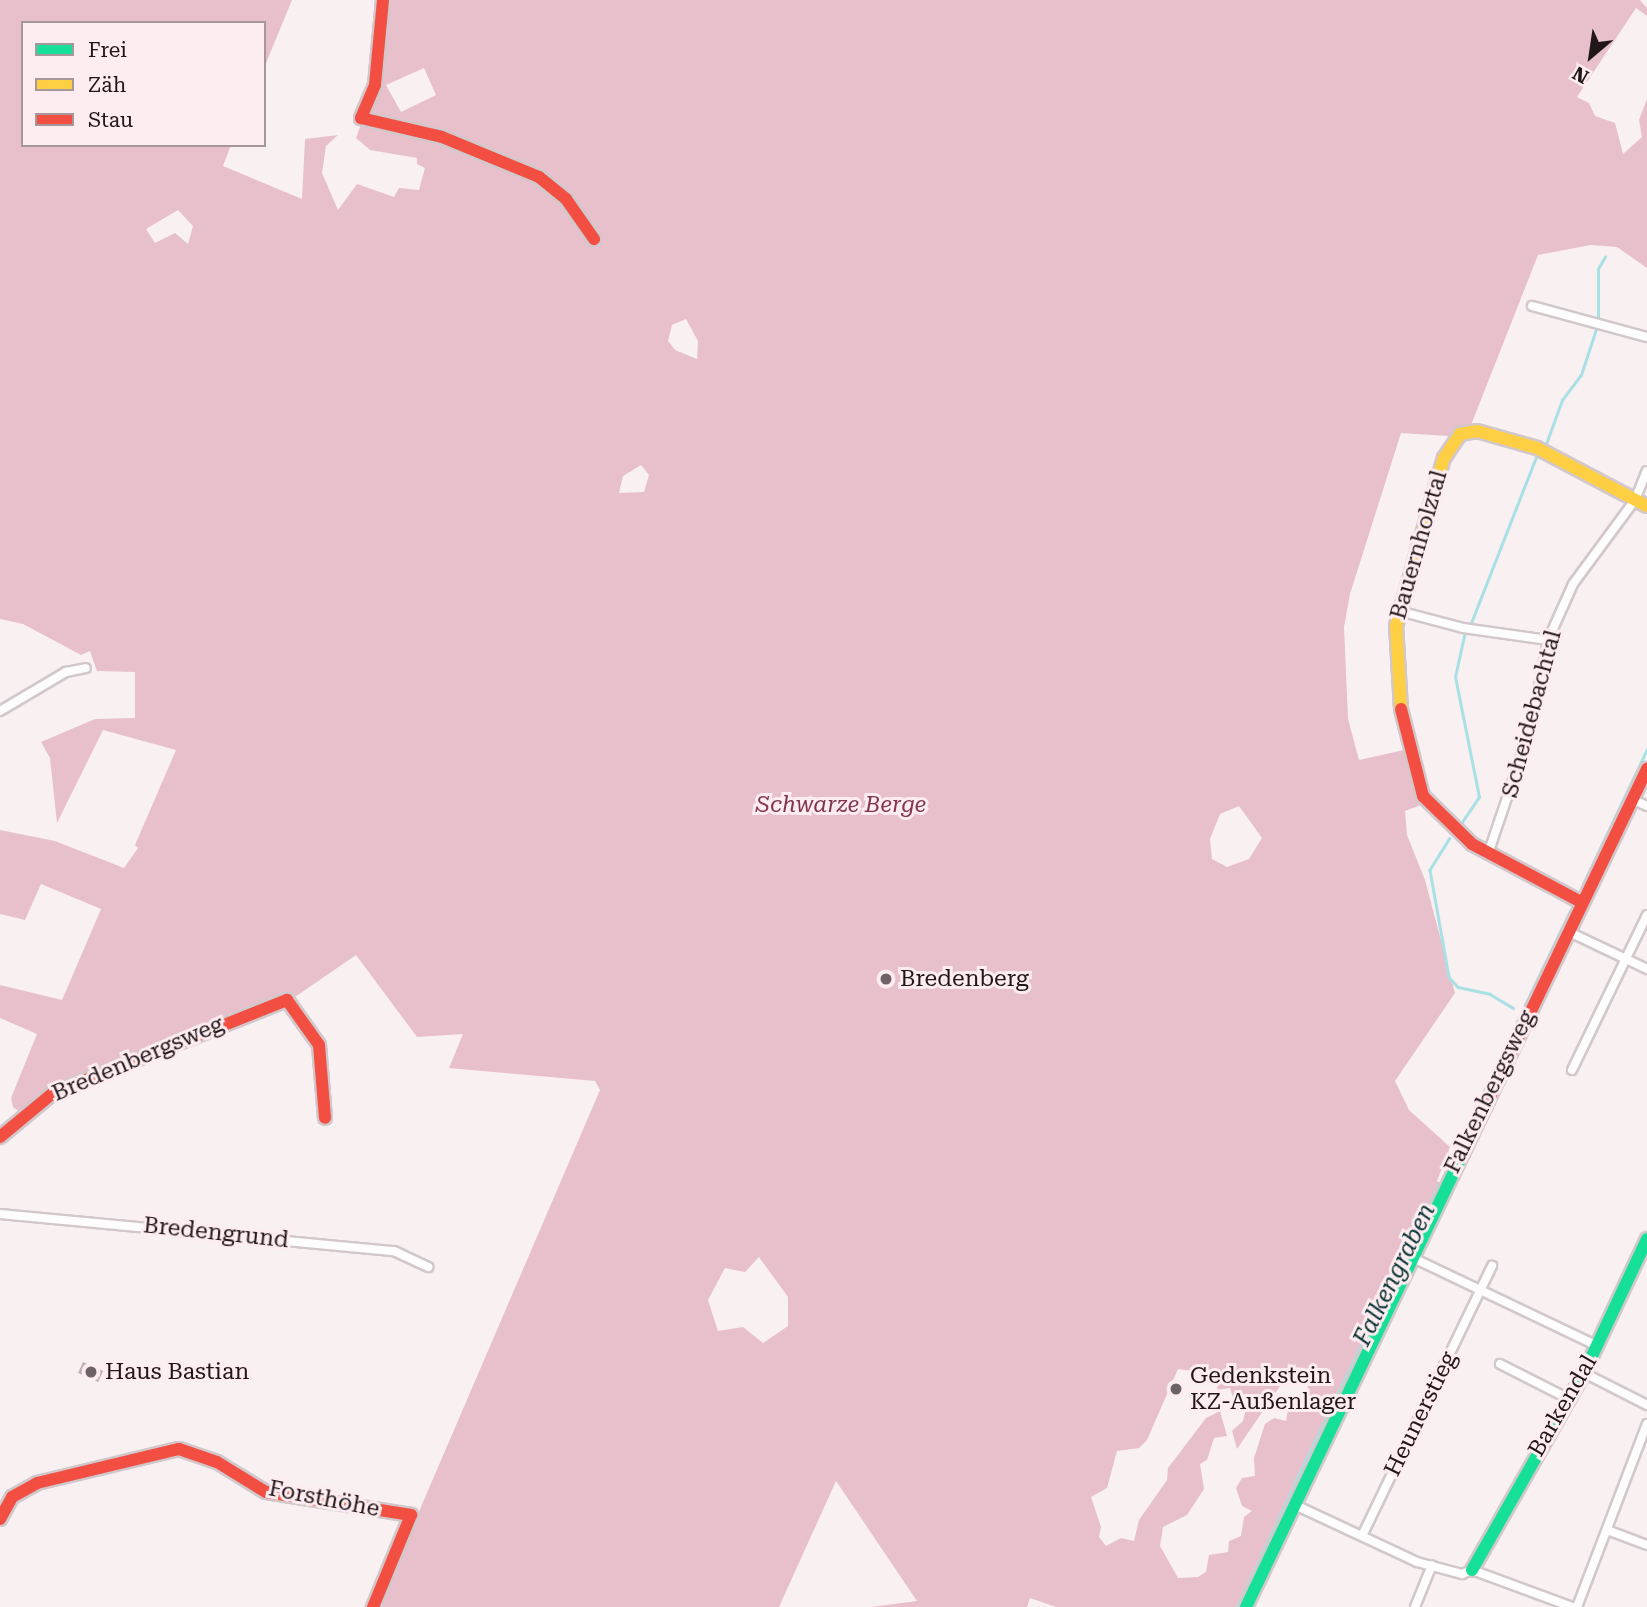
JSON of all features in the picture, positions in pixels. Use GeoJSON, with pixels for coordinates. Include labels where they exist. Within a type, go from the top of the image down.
{"type":"FeatureCollection","features":[{"type":"Feature","properties":{"kind":"street"},"geometry":{"type":"LineString","coordinates":[[383,0],[375,85],[361,118],[442,137],[539,177],[566,199],[594,239]]}},
{"type":"Feature","properties":{"kind":"street"},"geometry":{"type":"LineString","coordinates":[[1532,306],[1647,337]]}},
{"type":"Feature","properties":{"kind":"street","name":"Bauernholztal"},"geometry":{"type":"LineString","coordinates":[[1581,902],[1488,854],[1442,820],[1419,787],[1396,690],[1399,611],[1444,458],[1460,434],[1477,431],[1537,448],[1647,506]]}},
{"type":"Feature","properties":{"kind":"street","name":"Scheidebachtal"},"geometry":{"type":"LineString","coordinates":[[1488,854],[1531,727],[1548,640],[1573,584],[1635,500],[1647,471]]}},
{"type":"Feature","properties":{"kind":"street"},"geometry":{"type":"LineString","coordinates":[[1399,611],[1463,628],[1548,640]]}},
{"type":"Feature","properties":{"kind":"street"},"geometry":{"type":"LineString","coordinates":[[0,710],[66,672],[86,668]]}},
{"type":"Feature","properties":{"kind":"street","name":"Falkenbergsweg"},"geometry":{"type":"LineString","coordinates":[[1246,1607],[1411,1257],[1647,769]]}},
{"type":"Feature","properties":{"kind":"street"},"geometry":{"type":"LineString","coordinates":[[1632,799],[1647,806]]}},
{"type":"Feature","properties":{"kind":"street"},"geometry":{"type":"LineString","coordinates":[[1572,1070],[1647,915]]}},
{"type":"Feature","properties":{"kind":"street"},"geometry":{"type":"LineString","coordinates":[[1567,931],[1647,969]]}},
{"type":"Feature","properties":{"kind":"street","name":"Bredenbergsweg"},"geometry":{"type":"LineString","coordinates":[[0,1137],[53,1093],[287,1000],[319,1045],[325,1118]]}},
{"type":"Feature","properties":{"kind":"street","name":"Bredengrund"},"geometry":{"type":"LineString","coordinates":[[0,1214],[394,1251],[429,1267]]}},
{"type":"Feature","properties":{"kind":"street","name":"Barkendal"},"geometry":{"type":"LineString","coordinates":[[1472,1570],[1584,1373],[1647,1239]]}},
{"type":"Feature","properties":{"kind":"street"},"geometry":{"type":"LineString","coordinates":[[1411,1257],[1598,1346]]}},
{"type":"Feature","properties":{"kind":"street","name":"Heunerstieg"},"geometry":{"type":"LineString","coordinates":[[1362,1536],[1492,1266]]}},
{"type":"Feature","properties":{"kind":"street"},"geometry":{"type":"LineString","coordinates":[[1500,1364],[1569,1399]]}},
{"type":"Feature","properties":{"kind":"street"},"geometry":{"type":"LineString","coordinates":[[1584,1373],[1647,1405]]}},
{"type":"Feature","properties":{"kind":"street"},"geometry":{"type":"LineString","coordinates":[[1295,1505],[1432,1565],[1462,1574],[1472,1570],[1574,1607],[1607,1530],[1647,1424]]}},
{"type":"Feature","properties":{"kind":"street","name":"Forsthöhe"},"geometry":{"type":"LineString","coordinates":[[0,1519],[12,1497],[37,1483],[179,1449],[216,1462],[266,1492],[411,1515],[373,1607]]}},
{"type":"Feature","properties":{"kind":"street"},"geometry":{"type":"LineString","coordinates":[[1607,1530],[1647,1545]]}},
{"type":"Feature","properties":{"kind":"street"},"geometry":{"type":"LineString","coordinates":[[1415,1607],[1432,1565]]}},
{"type":"Feature","properties":{"kind":"green space","name":"Schwarze Berge"},"geometry":{"type":"Polygon","coordinates":[[[0,0],[292,0],[266,63],[266,21],[21,21],[21,147],[230,147],[223,166],[302,199],[305,139],[338,135],[326,146],[322,173],[338,210],[357,184],[394,197],[399,188],[419,190],[425,168],[417,164],[417,158],[370,150],[356,138],[371,96],[383,0],[1640,0],[1647,8],[1647,16],[1636,8],[1577,97],[1589,103],[1595,116],[1615,123],[1623,154],[1642,137],[1639,120],[1647,99],[1647,268],[1617,247],[1591,245],[1538,255],[1471,425],[1448,436],[1401,433],[1350,594],[1344,627],[1348,719],[1359,760],[1404,750],[1421,805],[1405,811],[1407,835],[1425,880],[1455,993],[1395,1081],[1409,1110],[1450,1147],[1437,1181],[1442,1184],[1243,1607],[1056,1607],[1030,1598],[1027,1607],[871,1607],[917,1601],[836,1481],[779,1607],[378,1607],[600,1090],[595,1081],[449,1068],[463,1034],[417,1037],[356,955],[292,999],[53,1093],[22,1114],[13,1107],[11,1098],[37,1034],[0,1018],[0,985],[62,1000],[101,909],[41,884],[25,920],[0,914],[0,830],[55,841],[124,868],[138,848],[135,845],[176,750],[103,730],[57,823],[50,758],[41,742],[95,719],[135,718],[135,672],[97,671],[90,651],[81,655],[23,624],[0,619],[0,0]],[[424,68],[386,85],[401,112],[436,95],[424,68]],[[178,210],[146,229],[155,243],[175,233],[188,244],[193,226],[178,210]],[[686,319],[672,325],[668,341],[675,350],[697,359],[698,341],[686,319]],[[641,465],[623,476],[619,493],[644,492],[649,475],[641,465]],[[1239,806],[1220,814],[1210,839],[1212,859],[1227,867],[1249,859],[1262,838],[1239,806]],[[759,1257],[745,1272],[725,1268],[708,1300],[718,1331],[743,1327],[763,1343],[788,1326],[788,1297],[759,1257]],[[1293,1367],[1237,1449],[1232,1431],[1243,1421],[1249,1397],[1245,1394],[1235,1404],[1230,1388],[1217,1390],[1219,1375],[1178,1369],[1147,1440],[1139,1448],[1117,1451],[1107,1488],[1091,1497],[1101,1527],[1099,1537],[1106,1546],[1121,1538],[1134,1541],[1139,1520],[1167,1480],[1168,1468],[1206,1418],[1220,1411],[1227,1436],[1214,1438],[1207,1460],[1200,1464],[1204,1489],[1187,1515],[1163,1527],[1160,1546],[1178,1578],[1198,1577],[1206,1572],[1209,1555],[1228,1552],[1229,1541],[1241,1536],[1244,1517],[1252,1511],[1242,1506],[1236,1488],[1242,1478],[1255,1476],[1254,1458],[1265,1424],[1274,1418],[1286,1421],[1290,1399],[1301,1399],[1308,1389],[1304,1368],[1293,1367]]]}},
{"type":"Feature","properties":{"kind":"building","name":"Haus Bastian"},"geometry":{"type":"Polygon","coordinates":[[[83,1362],[103,1371],[98,1382],[78,1373],[83,1362]]]}},
{"type":"Feature","properties":{"kind":"waterway"},"geometry":{"type":"LineString","coordinates":[[1598,320],[1598,269],[1605,257]]}},
{"type":"Feature","properties":{"kind":"waterway"},"geometry":{"type":"LineString","coordinates":[[1546,444],[1562,400],[1581,375],[1597,326]]}},
{"type":"Feature","properties":{"kind":"waterway"},"geometry":{"type":"LineString","coordinates":[[1471,623],[1536,457]]}},
{"type":"Feature","properties":{"kind":"waterway"},"geometry":{"type":"LineString","coordinates":[[1460,825],[1479,797],[1455,677],[1464,636]]}},
{"type":"Feature","properties":{"kind":"waterway","name":"Falkengraben"},"geometry":{"type":"LineString","coordinates":[[1583,884],[1647,749]]}},
{"type":"Feature","properties":{"kind":"waterway"},"geometry":{"type":"LineString","coordinates":[[1450,838],[1430,870],[1449,977],[1458,987],[1490,994],[1513,1008]]}},
{"type":"Feature","properties":{"kind":"waterway","name":"Falkengraben"},"geometry":{"type":"LineString","coordinates":[[1454,1153],[1570,911]]}},
{"type":"Feature","properties":{"kind":"waterway","name":"Falkengraben"},"geometry":{"type":"LineString","coordinates":[[1296,1480],[1439,1184]]}},
{"type":"Feature","properties":{"kind":"waterway","name":"Falkengraben"},"geometry":{"type":"LineString","coordinates":[[1237,1607],[1295,1483]]}},
{"type":"Feature","properties":{"kind":"traffic: fast"},"geometry":{"type":"LineString","coordinates":[[1246,1607],[1486,1105]]}},
{"type":"Feature","properties":{"kind":"traffic: fast"},"geometry":{"type":"LineString","coordinates":[[1472,1570],[1584,1373],[1647,1239]]}},
{"type":"Feature","properties":{"kind":"traffic: slow"},"geometry":{"type":"LineString","coordinates":[[1401,709],[1396,626],[1444,458],[1460,434],[1477,431],[1537,448],[1647,506]]}},
{"type":"Feature","properties":{"kind":"traffic: jam"},"geometry":{"type":"LineString","coordinates":[[383,0],[375,85],[361,118],[442,137],[539,177],[566,199],[594,239]]}},
{"type":"Feature","properties":{"kind":"traffic: jam"},"geometry":{"type":"LineString","coordinates":[[1401,709],[1423,796],[1472,844],[1581,902]]}},
{"type":"Feature","properties":{"kind":"traffic: jam"},"geometry":{"type":"LineString","coordinates":[[1486,1105],[1647,769]]}},
{"type":"Feature","properties":{"kind":"traffic: jam"},"geometry":{"type":"LineString","coordinates":[[0,1137],[53,1093],[287,1000],[319,1045],[325,1118]]}},
{"type":"Feature","properties":{"kind":"traffic: jam"},"geometry":{"type":"LineString","coordinates":[[0,1519],[12,1497],[37,1483],[179,1449],[217,1462],[266,1492],[411,1515],[373,1607]]}},
{"type":"Feature","properties":{"kind":"place","name":"Bredenberg"},"geometry":{"type":"Point","coordinates":[886,979]}},
{"type":"Feature","properties":{"kind":"place","name":"Haus Bastian"},"geometry":{"type":"Point","coordinates":[91,1372]}},
{"type":"Feature","properties":{"kind":"place","name":"Gedenkstein KZ-Außenlager"},"geometry":{"type":"Point","coordinates":[1176,1389]}}]}
